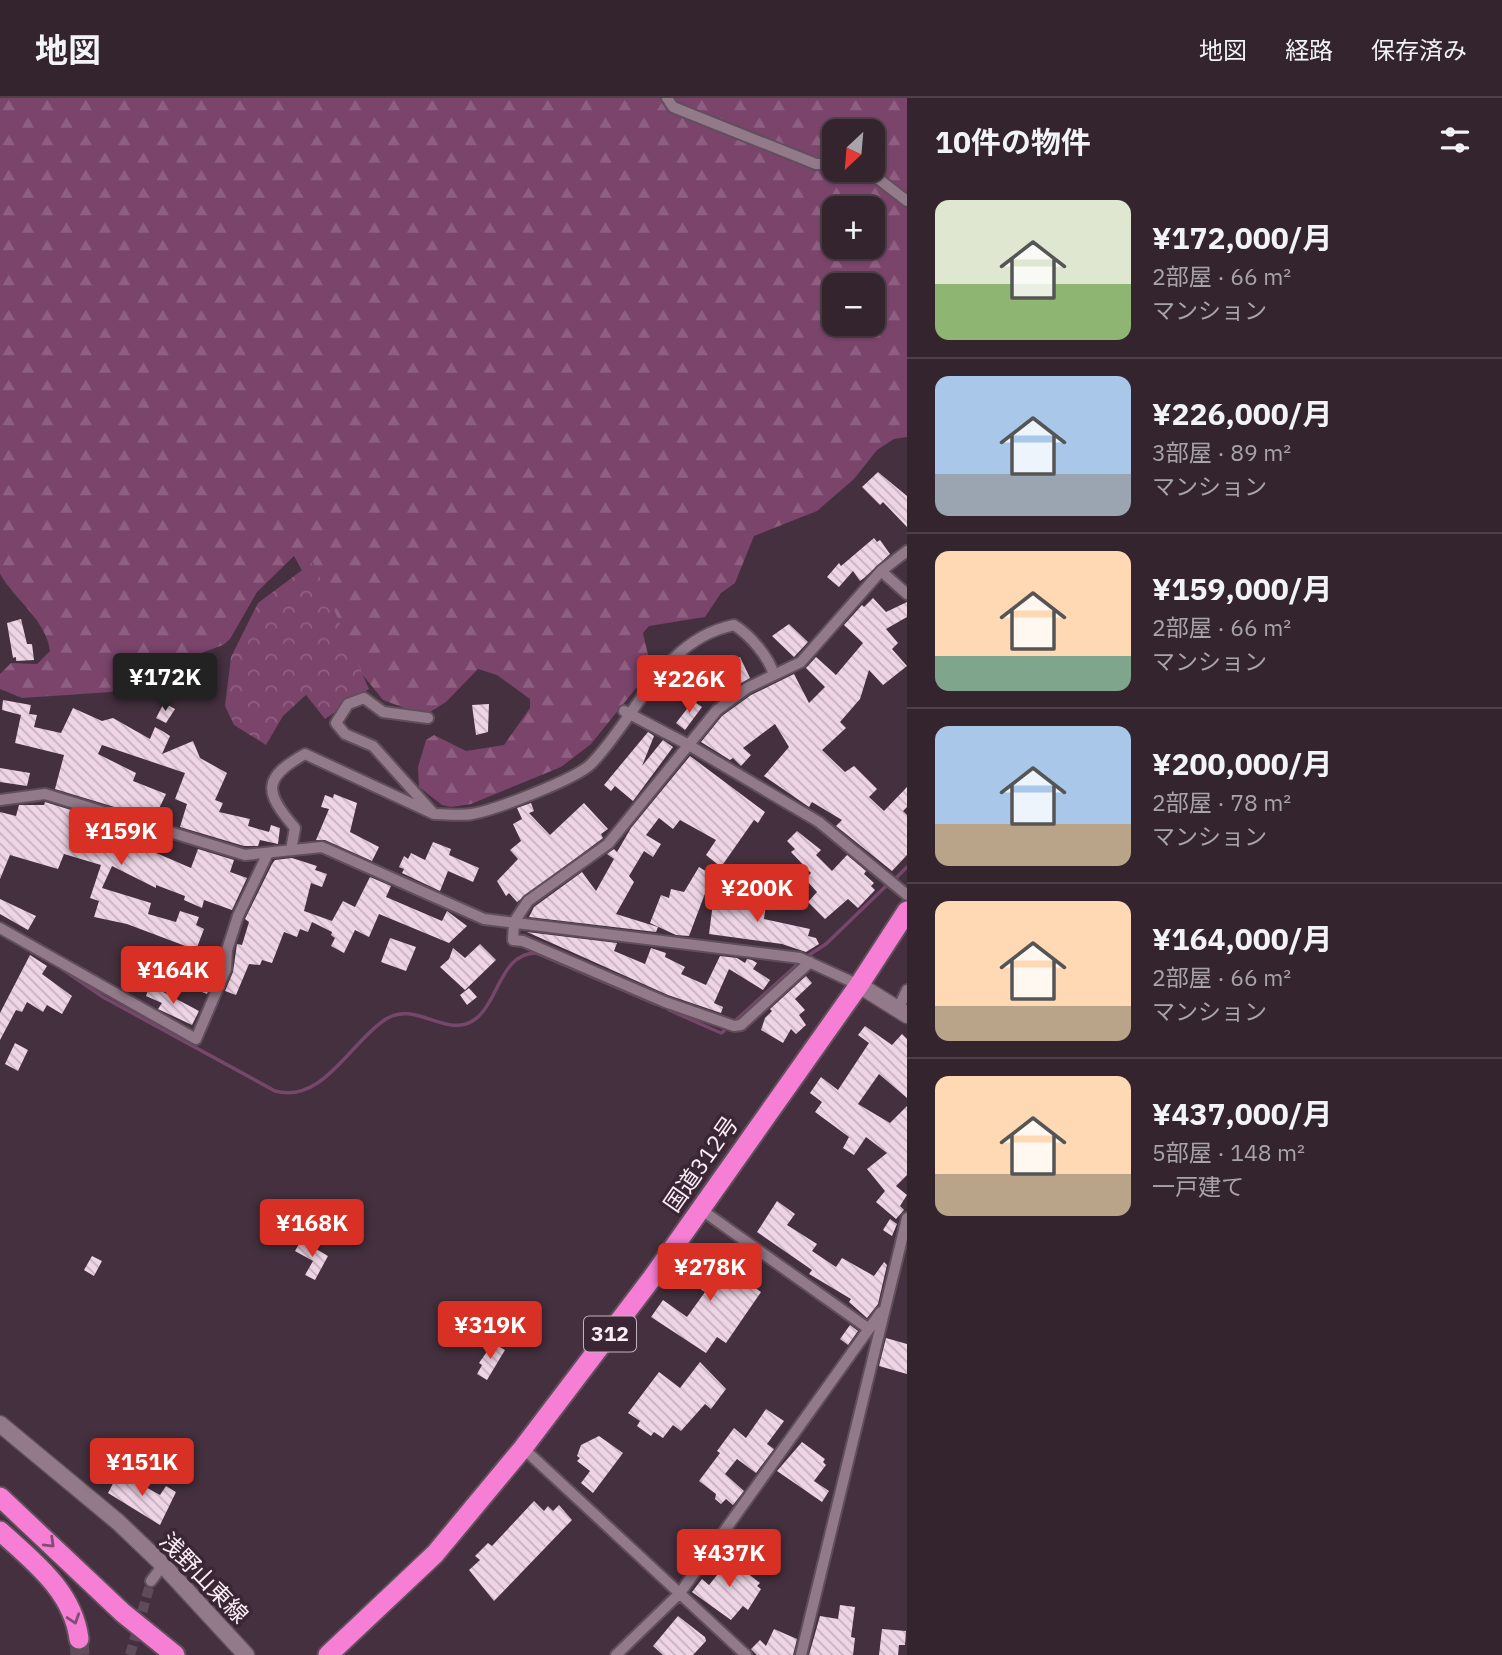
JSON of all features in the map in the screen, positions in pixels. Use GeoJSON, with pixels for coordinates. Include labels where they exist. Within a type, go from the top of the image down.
{"type":"FeatureCollection","features":[{"type":"Feature","properties":{"kind":"highway","name":"国道312号"},"geometry":{"type":"LineString","coordinates":[[328,1655],[435,1554],[523,1448],[652,1279],[699,1208],[859,985],[907,911]]}},
{"type":"Feature","properties":{"kind":"highway"},"geometry":{"type":"LineString","coordinates":[[0,1497],[123,1613],[175,1655]]}},
{"type":"Feature","properties":{"kind":"highway"},"geometry":{"type":"LineString","coordinates":[[0,1531],[62,1594],[75,1618],[79,1639]]}},
{"type":"Feature","properties":{"kind":"main road"},"geometry":{"type":"LineString","coordinates":[[859,985],[903,1012]]}},
{"type":"Feature","properties":{"kind":"main road","name":"浅野山東線"},"geometry":{"type":"LineString","coordinates":[[0,1424],[108,1513],[163,1565],[246,1655]]}},
{"type":"Feature","properties":{"kind":"street"},"geometry":{"type":"LineString","coordinates":[[667,98],[673,107],[816,164],[822,164]]}},
{"type":"Feature","properties":{"kind":"street"},"geometry":{"type":"LineString","coordinates":[[882,182],[907,201]]}},
{"type":"Feature","properties":{"kind":"street"},"geometry":{"type":"LineString","coordinates":[[810,962],[741,1025],[734,1026],[665,1002],[523,941],[513,940],[514,922],[528,901],[595,856],[608,844],[717,710],[747,688],[801,662],[881,571],[907,551]]}},
{"type":"Feature","properties":{"kind":"street"},"geometry":{"type":"LineString","coordinates":[[881,571],[907,594]]}},
{"type":"Feature","properties":{"kind":"street"},"geometry":{"type":"LineString","coordinates":[[291,850],[295,828],[275,802],[271,789],[273,776],[282,766],[305,754],[434,814],[472,814],[570,777],[590,765],[626,713],[664,666],[684,649],[723,627],[734,625],[746,632],[772,667],[774,675]]}},
{"type":"Feature","properties":{"kind":"street"},"geometry":{"type":"LineString","coordinates":[[428,718],[383,712],[364,698],[348,704],[336,723],[345,734],[373,746],[434,814]]}},
{"type":"Feature","properties":{"kind":"street"},"geometry":{"type":"LineString","coordinates":[[626,713],[687,744],[819,822],[907,895]]}},
{"type":"Feature","properties":{"kind":"street"},"geometry":{"type":"LineString","coordinates":[[0,800],[45,794],[245,855],[267,855],[321,847],[484,919],[800,958],[859,985]]}},
{"type":"Feature","properties":{"kind":"street"},"geometry":{"type":"LineString","coordinates":[[0,928],[196,1039],[226,969],[227,950],[238,916],[267,855]]}},
{"type":"Feature","properties":{"kind":"street"},"geometry":{"type":"LineString","coordinates":[[903,1012],[907,990]]}},
{"type":"Feature","properties":{"kind":"street"},"geometry":{"type":"LineString","coordinates":[[699,1208],[869,1329]]}},
{"type":"Feature","properties":{"kind":"street"},"geometry":{"type":"LineString","coordinates":[[802,1655],[907,1218]]}},
{"type":"Feature","properties":{"kind":"street"},"geometry":{"type":"LineString","coordinates":[[616,1655],[680,1593],[885,1307]]}},
{"type":"Feature","properties":{"kind":"street"},"geometry":{"type":"LineString","coordinates":[[523,1448],[746,1655]]}},
{"type":"Feature","properties":{"kind":"street"},"geometry":{"type":"LineString","coordinates":[[151,1581],[163,1565]]}},
{"type":"Feature","properties":{"kind":"green space"},"geometry":{"type":"Polygon","coordinates":[[[0,98],[907,98],[907,437],[894,439],[877,450],[854,479],[817,511],[754,536],[735,583],[721,593],[705,617],[649,626],[643,633],[649,659],[645,677],[591,744],[561,767],[471,804],[451,807],[442,805],[419,787],[418,767],[426,740],[434,735],[466,751],[504,745],[530,708],[530,699],[497,675],[478,669],[446,702],[430,712],[421,714],[383,700],[349,658],[294,556],[257,592],[230,639],[223,645],[196,655],[167,677],[111,692],[22,698],[0,689],[0,674],[11,663],[37,664],[50,651],[43,630],[0,574],[0,98]]]}},
{"type":"Feature","properties":{"kind":"green space"},"geometry":{"type":"Polygon","coordinates":[[[313,562],[369,689],[325,719],[306,695],[283,716],[266,745],[234,725],[225,706],[231,657],[258,603],[313,562]]]}},
{"type":"Feature","properties":{"kind":"building"},"geometry":{"type":"Polygon","coordinates":[[[878,472],[907,496],[907,527],[883,502],[880,505],[862,487],[878,472]]]}},
{"type":"Feature","properties":{"kind":"building"},"geometry":{"type":"Polygon","coordinates":[[[874,538],[877,542],[880,540],[890,554],[864,578],[860,581],[853,571],[839,587],[827,577],[839,563],[841,566],[874,538]]]}},
{"type":"Feature","properties":{"kind":"building"},"geometry":{"type":"Polygon","coordinates":[[[873,598],[886,612],[907,602],[907,617],[886,629],[898,643],[892,649],[907,666],[883,685],[869,670],[860,699],[840,722],[846,728],[822,750],[845,772],[854,766],[877,789],[869,797],[884,811],[907,787],[907,807],[903,811],[907,815],[907,855],[892,871],[836,826],[842,820],[812,802],[809,807],[764,776],[789,747],[775,724],[743,748],[751,755],[741,766],[733,758],[730,760],[701,742],[722,716],[751,695],[794,674],[809,703],[825,687],[806,668],[816,657],[836,675],[863,643],[844,625],[862,605],[864,607],[873,598]]]}},
{"type":"Feature","properties":{"kind":"building"},"geometry":{"type":"Polygon","coordinates":[[[21,619],[27,644],[32,644],[34,660],[16,661],[16,657],[13,658],[7,623],[21,619]]]}},
{"type":"Feature","properties":{"kind":"building"},"geometry":{"type":"Polygon","coordinates":[[[789,624],[808,642],[794,657],[772,636],[789,624]]]}},
{"type":"Feature","properties":{"kind":"building"},"geometry":{"type":"Polygon","coordinates":[[[740,657],[750,678],[722,694],[716,683],[711,685],[704,673],[715,663],[718,668],[740,657]]]}},
{"type":"Feature","properties":{"kind":"building"},"geometry":{"type":"Polygon","coordinates":[[[3,700],[31,705],[29,714],[37,715],[34,727],[61,733],[73,708],[102,721],[113,718],[150,739],[155,727],[170,736],[162,754],[193,741],[200,758],[227,773],[215,800],[223,803],[219,812],[250,819],[248,826],[269,832],[271,825],[280,828],[278,844],[260,840],[258,846],[244,846],[180,827],[187,804],[175,799],[185,773],[102,745],[98,754],[136,773],[133,781],[166,794],[154,819],[55,789],[64,755],[15,743],[21,715],[2,710],[3,700]]]}},
{"type":"Feature","properties":{"kind":"building"},"geometry":{"type":"Polygon","coordinates":[[[693,701],[702,707],[685,730],[676,723],[693,701]]]}},
{"type":"Feature","properties":{"kind":"building"},"geometry":{"type":"Polygon","coordinates":[[[164,703],[175,709],[166,723],[156,718],[164,703]]]}},
{"type":"Feature","properties":{"kind":"building"},"geometry":{"type":"Polygon","coordinates":[[[489,704],[488,732],[476,735],[472,705],[489,704]]]}},
{"type":"Feature","properties":{"kind":"building"},"geometry":{"type":"Polygon","coordinates":[[[648,732],[654,736],[642,766],[663,740],[673,747],[633,801],[615,786],[611,791],[604,785],[648,732]]]}},
{"type":"Feature","properties":{"kind":"building"},"geometry":{"type":"Polygon","coordinates":[[[690,756],[765,812],[758,823],[754,820],[721,867],[706,855],[716,840],[680,820],[673,829],[659,818],[646,835],[661,844],[653,857],[644,851],[629,876],[634,882],[616,914],[658,927],[656,932],[529,917],[534,907],[582,872],[596,891],[614,859],[607,854],[614,849],[617,852],[631,828],[690,756]]]}},
{"type":"Feature","properties":{"kind":"building"},"geometry":{"type":"Polygon","coordinates":[[[0,768],[30,773],[27,786],[0,782],[0,768]]]}},
{"type":"Feature","properties":{"kind":"building"},"geometry":{"type":"Polygon","coordinates":[[[334,794],[357,803],[350,832],[379,847],[372,861],[325,840],[316,840],[329,809],[321,807],[325,795],[333,798],[334,794]]]}},
{"type":"Feature","properties":{"kind":"building"},"geometry":{"type":"Polygon","coordinates":[[[45,802],[84,814],[81,824],[100,830],[104,820],[125,827],[124,830],[151,840],[147,849],[191,868],[198,849],[234,860],[230,872],[247,878],[232,910],[204,900],[202,908],[184,900],[185,896],[156,885],[156,888],[112,866],[102,888],[151,903],[148,914],[176,922],[180,911],[199,917],[196,925],[204,929],[196,950],[127,924],[94,917],[99,901],[90,898],[101,865],[64,854],[58,869],[10,855],[0,879],[0,812],[16,816],[19,805],[44,805],[45,802]]]}},
{"type":"Feature","properties":{"kind":"building"},"geometry":{"type":"Polygon","coordinates":[[[531,803],[534,811],[529,813],[550,835],[584,803],[608,829],[601,834],[603,838],[517,902],[509,893],[506,896],[497,881],[518,859],[510,850],[521,841],[513,824],[522,819],[517,808],[531,803]]]}},
{"type":"Feature","properties":{"kind":"building"},"geometry":{"type":"Polygon","coordinates":[[[797,831],[821,850],[816,855],[832,871],[847,855],[866,871],[864,874],[874,883],[871,886],[875,890],[858,908],[848,899],[825,919],[808,902],[817,892],[805,879],[811,873],[791,852],[795,849],[787,841],[797,831]]]}},
{"type":"Feature","properties":{"kind":"building"},"geometry":{"type":"Polygon","coordinates":[[[433,842],[451,849],[449,855],[479,868],[473,882],[448,871],[440,891],[402,873],[404,869],[399,867],[404,856],[408,859],[411,853],[425,860],[433,842]]]}},
{"type":"Feature","properties":{"kind":"building"},"geometry":{"type":"Polygon","coordinates":[[[292,858],[317,866],[315,870],[327,874],[322,887],[311,883],[304,911],[332,921],[343,901],[355,907],[370,877],[391,886],[386,897],[442,921],[447,911],[467,926],[449,943],[379,914],[369,937],[355,930],[344,953],[331,946],[335,938],[331,935],[332,932],[312,922],[308,932],[300,929],[297,937],[284,932],[272,963],[262,960],[260,965],[249,964],[236,995],[225,991],[233,972],[237,944],[242,945],[249,922],[245,919],[272,864],[275,860],[292,858]]]}},
{"type":"Feature","properties":{"kind":"building"},"geometry":{"type":"Polygon","coordinates":[[[699,867],[712,875],[689,936],[676,935],[650,923],[661,895],[669,898],[671,889],[684,892],[699,867]]]}},
{"type":"Feature","properties":{"kind":"building"},"geometry":{"type":"Polygon","coordinates":[[[744,880],[758,890],[756,903],[766,904],[764,919],[810,929],[808,936],[816,938],[819,944],[806,952],[782,944],[709,934],[713,903],[740,905],[744,880]]]}},
{"type":"Feature","properties":{"kind":"building"},"geometry":{"type":"Polygon","coordinates":[[[0,899],[36,916],[28,930],[0,914],[0,899]]]}},
{"type":"Feature","properties":{"kind":"building"},"geometry":{"type":"Polygon","coordinates":[[[527,932],[617,943],[614,951],[645,964],[651,948],[666,953],[665,957],[685,967],[681,974],[706,985],[720,956],[737,958],[745,963],[747,959],[752,960],[757,963],[753,969],[770,980],[763,990],[729,969],[714,1003],[723,1007],[721,1013],[668,995],[527,932]]]}},
{"type":"Feature","properties":{"kind":"building"},"geometry":{"type":"Polygon","coordinates":[[[390,938],[416,947],[406,971],[381,962],[390,938]]]}},
{"type":"Feature","properties":{"kind":"building"},"geometry":{"type":"Polygon","coordinates":[[[480,944],[496,960],[465,990],[440,967],[449,959],[453,948],[465,958],[480,944]]]}},
{"type":"Feature","properties":{"kind":"building"},"geometry":{"type":"Polygon","coordinates":[[[30,955],[47,966],[42,974],[72,996],[62,1014],[47,1005],[43,1012],[27,1002],[22,1012],[16,1010],[0,1040],[0,1013],[30,955]]]}},
{"type":"Feature","properties":{"kind":"building"},"geometry":{"type":"Polygon","coordinates":[[[167,961],[182,970],[176,982],[159,976],[167,961]]]}},
{"type":"Feature","properties":{"kind":"building"},"geometry":{"type":"Polygon","coordinates":[[[806,976],[812,983],[795,999],[805,1010],[799,1015],[806,1025],[796,1034],[791,1029],[783,1043],[761,1030],[765,1018],[772,1011],[770,1009],[806,976]]]}},
{"type":"Feature","properties":{"kind":"building"},"geometry":{"type":"Polygon","coordinates":[[[201,979],[211,984],[207,994],[197,990],[201,979]]]}},
{"type":"Feature","properties":{"kind":"building"},"geometry":{"type":"Polygon","coordinates":[[[150,985],[199,1011],[192,1025],[158,1009],[162,1003],[146,996],[150,985]]]}},
{"type":"Feature","properties":{"kind":"building"},"geometry":{"type":"Polygon","coordinates":[[[469,988],[477,997],[467,1005],[460,995],[469,988]]]}},
{"type":"Feature","properties":{"kind":"building"},"geometry":{"type":"Polygon","coordinates":[[[865,1026],[892,1045],[902,1034],[907,1039],[907,1098],[879,1074],[858,1104],[890,1123],[907,1106],[907,1175],[896,1186],[907,1195],[900,1206],[904,1210],[896,1219],[876,1202],[885,1191],[867,1169],[887,1153],[866,1137],[854,1155],[843,1148],[849,1137],[815,1112],[822,1102],[810,1093],[821,1077],[838,1090],[869,1043],[858,1035],[865,1026]]]}},
{"type":"Feature","properties":{"kind":"building"},"geometry":{"type":"Polygon","coordinates":[[[15,1043],[28,1050],[18,1071],[5,1064],[15,1043]]]}},
{"type":"Feature","properties":{"kind":"building"},"geometry":{"type":"Polygon","coordinates":[[[777,1201],[795,1214],[787,1225],[817,1244],[812,1251],[836,1267],[842,1258],[874,1276],[884,1262],[887,1265],[878,1304],[867,1318],[849,1302],[851,1299],[809,1274],[812,1270],[757,1232],[777,1201]]]}},
{"type":"Feature","properties":{"kind":"building"},"geometry":{"type":"Polygon","coordinates":[[[890,1219],[897,1224],[892,1236],[883,1230],[890,1219]]]}},
{"type":"Feature","properties":{"kind":"building"},"geometry":{"type":"Polygon","coordinates":[[[301,1240],[328,1256],[315,1280],[305,1275],[313,1261],[295,1251],[301,1240]]]}},
{"type":"Feature","properties":{"kind":"building"},"geometry":{"type":"Polygon","coordinates":[[[699,1248],[761,1292],[726,1343],[717,1337],[706,1353],[651,1317],[663,1300],[687,1317],[705,1292],[680,1275],[699,1248]]]}},
{"type":"Feature","properties":{"kind":"building"},"geometry":{"type":"Polygon","coordinates":[[[92,1256],[102,1261],[94,1276],[84,1270],[92,1256]]]}},
{"type":"Feature","properties":{"kind":"building"},"geometry":{"type":"Polygon","coordinates":[[[850,1325],[858,1331],[848,1345],[840,1339],[850,1325]]]}},
{"type":"Feature","properties":{"kind":"building"},"geometry":{"type":"Polygon","coordinates":[[[886,1338],[907,1344],[907,1374],[879,1366],[886,1338]]]}},
{"type":"Feature","properties":{"kind":"building"},"geometry":{"type":"Polygon","coordinates":[[[493,1343],[505,1350],[487,1380],[477,1374],[482,1365],[479,1363],[493,1343]]]}},
{"type":"Feature","properties":{"kind":"building"},"geometry":{"type":"Polygon","coordinates":[[[700,1362],[726,1389],[711,1409],[705,1404],[681,1431],[673,1425],[663,1438],[654,1432],[651,1436],[637,1426],[640,1421],[628,1413],[659,1372],[680,1388],[700,1362]]]}},
{"type":"Feature","properties":{"kind":"building"},"geometry":{"type":"Polygon","coordinates":[[[766,1409],[784,1421],[767,1444],[774,1449],[756,1473],[737,1459],[725,1474],[744,1491],[733,1505],[726,1499],[721,1504],[715,1499],[716,1494],[699,1481],[734,1428],[746,1438],[766,1409]]]}},
{"type":"Feature","properties":{"kind":"building"},"geometry":{"type":"Polygon","coordinates":[[[599,1436],[623,1453],[593,1493],[581,1483],[590,1471],[577,1461],[580,1458],[577,1456],[581,1445],[599,1436]]]}},
{"type":"Feature","properties":{"kind":"building"},"geometry":{"type":"Polygon","coordinates":[[[802,1442],[825,1459],[823,1462],[826,1465],[814,1481],[829,1491],[822,1502],[777,1471],[802,1442]]]}},
{"type":"Feature","properties":{"kind":"building"},"geometry":{"type":"Polygon","coordinates":[[[119,1472],[160,1495],[166,1486],[176,1492],[160,1525],[108,1493],[119,1472]]]}},
{"type":"Feature","properties":{"kind":"building"},"geometry":{"type":"Polygon","coordinates":[[[534,1501],[544,1511],[548,1506],[553,1511],[559,1505],[572,1520],[494,1601],[469,1570],[480,1560],[475,1556],[488,1543],[492,1546],[534,1501]]]}},
{"type":"Feature","properties":{"kind":"building"},"geometry":{"type":"Polygon","coordinates":[[[720,1552],[760,1583],[757,1586],[761,1589],[748,1610],[743,1606],[731,1620],[692,1592],[702,1579],[709,1585],[722,1569],[713,1561],[720,1552]]]}},
{"type":"Feature","properties":{"kind":"building"},"geometry":{"type":"Polygon","coordinates":[[[840,1605],[855,1607],[851,1637],[855,1638],[853,1655],[809,1655],[820,1616],[838,1619],[840,1605]]]}},
{"type":"Feature","properties":{"kind":"building"},"geometry":{"type":"Polygon","coordinates":[[[678,1616],[705,1637],[706,1641],[693,1655],[663,1655],[653,1646],[678,1616]]]}},
{"type":"Feature","properties":{"kind":"building"},"geometry":{"type":"Polygon","coordinates":[[[774,1629],[797,1639],[793,1655],[757,1655],[751,1649],[760,1640],[766,1646],[774,1629]]]}},
{"type":"Feature","properties":{"kind":"building"},"geometry":{"type":"Polygon","coordinates":[[[882,1629],[906,1631],[905,1645],[899,1645],[898,1655],[879,1655],[882,1629]]]}},
{"type":"Feature","properties":{"kind":"waterway"},"geometry":{"type":"LineString","coordinates":[[895,879],[907,867]]}},
{"type":"Feature","properties":{"kind":"waterway"},"geometry":{"type":"LineString","coordinates":[[809,955],[826,944],[886,886]]}},
{"type":"Feature","properties":{"kind":"waterway"},"geometry":{"type":"LineString","coordinates":[[62,969],[103,997],[275,1091],[292,1093],[322,1080],[373,1029],[397,1014],[419,1016],[453,1025],[464,1025],[474,1020],[489,1002],[507,970],[524,955],[536,953],[655,1004]]}},
{"type":"Feature","properties":{"kind":"waterway"},"geometry":{"type":"LineString","coordinates":[[736,1020],[800,962]]}},
{"type":"Feature","properties":{"kind":"waterway"},"geometry":{"type":"LineString","coordinates":[[669,1010],[721,1033],[724,1031]]}},
{"type":"Feature","properties":{"kind":"tunnel"},"geometry":{"type":"LineString","coordinates":[[130,1655],[151,1581]]}},
{"type":"Feature","properties":{"kind":"tunnel"},"geometry":{"type":"LineString","coordinates":[[79,1639],[80,1655]]}}]}
